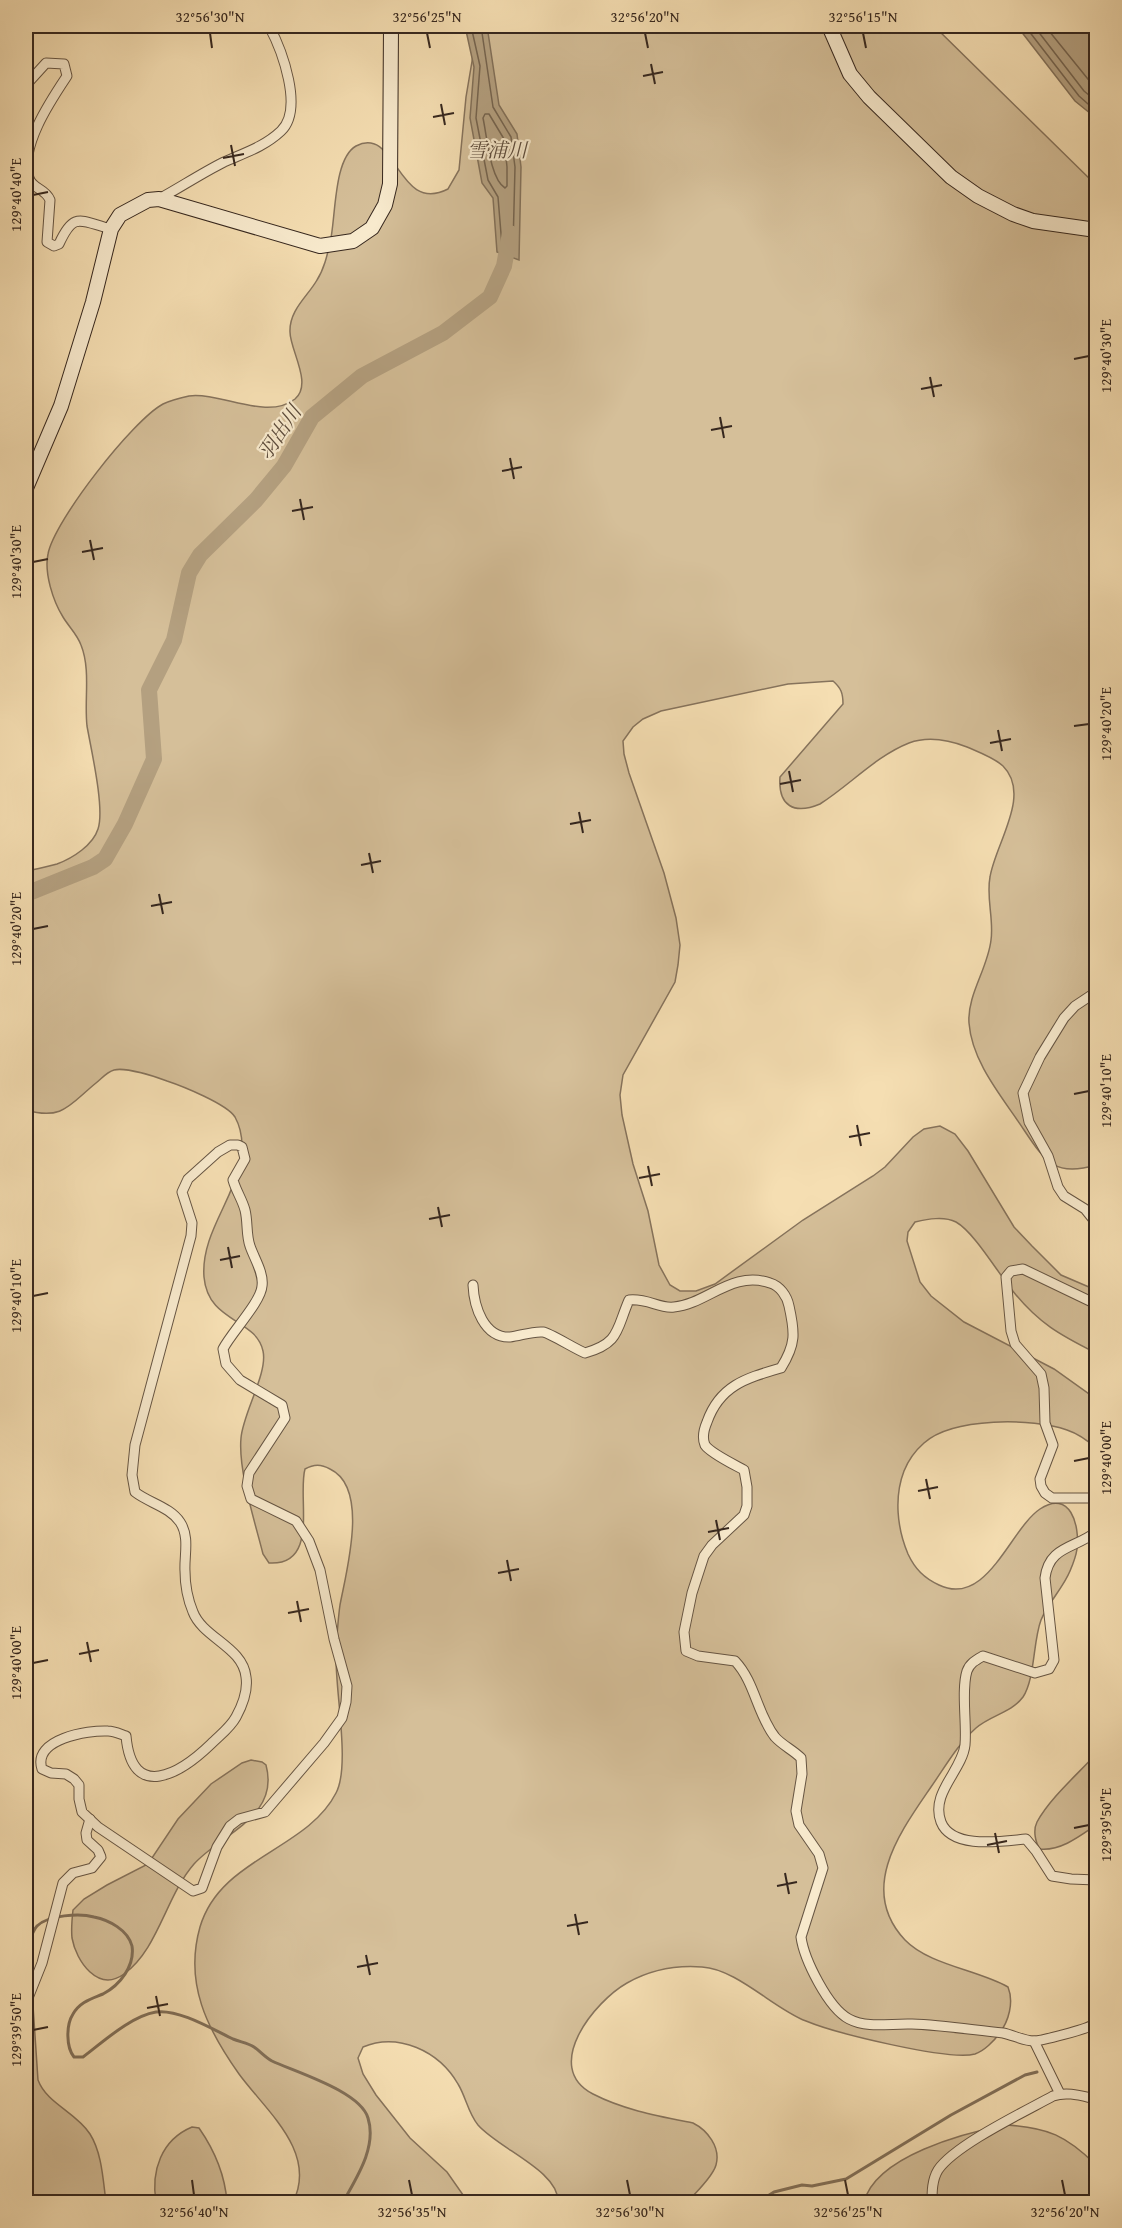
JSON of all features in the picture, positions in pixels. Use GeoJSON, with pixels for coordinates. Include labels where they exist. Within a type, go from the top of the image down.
{"type":"FeatureCollection","features":[{"type":"Feature","properties":{"kind":"street"},"geometry":{"type":"LineString","coordinates":[[159,199],[224,162],[254,150],[280,132],[286,125],[291,109],[291,96],[284,62],[277,40],[269,26]]}},
{"type":"Feature","properties":{"kind":"street"},"geometry":{"type":"LineString","coordinates":[[26,488],[61,406],[93,302],[111,230],[120,215],[148,200],[159,199],[320,246],[353,241],[372,228],[385,205],[390,184],[391,26]]}},
{"type":"Feature","properties":{"kind":"street"},"geometry":{"type":"LineString","coordinates":[[829,26],[850,74],[869,97],[951,177],[978,196],[1013,214],[1033,221],[1096,230]]}},
{"type":"Feature","properties":{"kind":"street"},"geometry":{"type":"LineString","coordinates":[[26,85],[46,63],[64,64],[67,69],[67,76],[41,117],[29,150],[27,172],[31,184],[48,194],[50,200],[46,242],[54,246],[58,244],[67,226],[74,222],[80,221],[111,230]]}},
{"type":"Feature","properties":{"kind":"street"},"geometry":{"type":"LineString","coordinates":[[1096,992],[1064,1018],[1040,1057],[1023,1094],[1029,1122],[1048,1156],[1058,1187],[1064,1196],[1085,1209],[1093,1219],[1096,1234]]}},
{"type":"Feature","properties":{"kind":"street"},"geometry":{"type":"LineString","coordinates":[[230,1145],[238,1145],[242,1147],[245,1159],[233,1180],[236,1192],[244,1206],[249,1226],[250,1246],[256,1259],[262,1286],[249,1313],[223,1349],[226,1364],[240,1380],[282,1405],[285,1418],[249,1473],[247,1486],[251,1499],[296,1521],[309,1541],[320,1570],[334,1639],[347,1686],[346,1702],[342,1718],[324,1743],[265,1812],[239,1819],[230,1826],[217,1847],[202,1888],[192,1891],[125,1846],[90,1819],[82,1812],[79,1785],[74,1779],[66,1774],[51,1773],[42,1769],[40,1764],[42,1755],[51,1744],[64,1737],[107,1731],[118,1733],[126,1736],[127,1752],[135,1767],[143,1775],[154,1778],[170,1774],[205,1750],[229,1727],[236,1718],[245,1691],[246,1677],[243,1664],[203,1627],[193,1614],[187,1589],[185,1570],[187,1554],[181,1523],[168,1511],[135,1492],[132,1475],[135,1445],[190,1236],[192,1223],[182,1192],[188,1179],[218,1152],[230,1145]]}},
{"type":"Feature","properties":{"kind":"street"},"geometry":{"type":"LineString","coordinates":[[1096,1304],[1023,1269],[1011,1271],[1006,1277],[1015,1344],[1041,1374],[1044,1388],[1045,1423],[1053,1445],[1040,1479],[1041,1485],[1045,1493],[1052,1498],[1096,1498]]}},
{"type":"Feature","properties":{"kind":"street"},"geometry":{"type":"LineString","coordinates":[[473,1285],[483,1323],[491,1332],[502,1337],[542,1332],[585,1353],[602,1348],[609,1343],[617,1333],[629,1300],[641,1299],[671,1308],[684,1305],[743,1280],[760,1280],[773,1284],[783,1291],[788,1299],[794,1325],[791,1352],[781,1368],[736,1383],[723,1394],[710,1411],[704,1431],[704,1444],[709,1449],[744,1470],[747,1506],[744,1515],[712,1545],[704,1556],[692,1593],[684,1632],[686,1651],[698,1656],[735,1661],[744,1671],[766,1722],[776,1738],[801,1758],[802,1773],[796,1811],[799,1825],[819,1854],[823,1868],[801,1937],[802,1947],[813,1971],[833,2004],[845,2017],[856,2023],[947,2026],[1005,2034],[1034,2041],[1092,2025],[1096,2017]]}},
{"type":"Feature","properties":{"kind":"street"},"geometry":{"type":"LineString","coordinates":[[1096,1532],[1083,1542],[1062,1549],[1047,1564],[1045,1578],[1054,1660],[1049,1669],[1035,1672],[983,1656],[975,1660],[968,1670],[965,1747],[939,1803],[941,1822],[949,1832],[959,1838],[975,1842],[1026,1839],[1052,1876],[1096,1880]]}},
{"type":"Feature","properties":{"kind":"street"},"geometry":{"type":"LineString","coordinates":[[26,2003],[42,1963],[63,1883],[73,1873],[92,1868],[101,1857],[98,1850],[87,1840],[86,1833],[90,1819]]}},
{"type":"Feature","properties":{"kind":"street"},"geometry":{"type":"LineString","coordinates":[[1034,2041],[1060,2094]]}},
{"type":"Feature","properties":{"kind":"street"},"geometry":{"type":"LineString","coordinates":[[932,2202],[932,2187],[938,2171],[965,2145],[1060,2094],[1096,2099]]}},
{"type":"Feature","properties":{"kind":"shaded area"},"geometry":{"type":"Polygon","coordinates":[[[478,26],[934,26],[1096,185],[1096,1165],[1071,1169],[1061,1168],[1046,1159],[990,1080],[971,1038],[969,1013],[971,1002],[991,940],[990,877],[1013,805],[1014,791],[1011,778],[1003,766],[985,755],[953,742],[931,739],[916,741],[885,755],[820,804],[802,808],[789,806],[782,795],[780,777],[843,704],[841,691],[833,681],[788,684],[661,711],[643,719],[633,727],[623,741],[629,773],[664,873],[676,918],[680,945],[675,982],[623,1075],[620,1095],[633,1164],[648,1211],[659,1265],[670,1285],[680,1291],[696,1291],[715,1284],[803,1220],[873,1176],[924,1129],[940,1126],[955,1134],[968,1151],[1014,1227],[1032,1246],[1061,1275],[1096,1290],[1096,1353],[1060,1334],[1031,1311],[1012,1290],[978,1243],[956,1222],[931,1219],[915,1222],[908,1232],[907,1241],[920,1282],[931,1296],[964,1322],[1054,1369],[1096,1399],[1096,1448],[1071,1432],[1034,1423],[994,1422],[954,1428],[937,1434],[918,1449],[906,1467],[899,1491],[899,1523],[904,1544],[911,1559],[917,1569],[929,1579],[939,1585],[956,1589],[971,1586],[984,1576],[1029,1519],[1050,1504],[1059,1503],[1066,1507],[1071,1512],[1077,1530],[1078,1540],[1074,1560],[1038,1629],[1030,1680],[1023,1697],[1013,1707],[976,1728],[958,1748],[919,1804],[897,1841],[884,1881],[885,1901],[891,1921],[905,1940],[927,1956],[1008,1987],[1010,2011],[1003,2029],[978,2053],[961,2055],[941,2053],[865,2039],[806,2021],[781,2008],[742,1982],[715,1969],[673,1968],[654,1972],[627,1983],[601,2004],[588,2019],[578,2035],[572,2052],[572,2068],[578,2082],[605,2100],[654,2115],[693,2123],[708,2135],[715,2146],[716,2165],[708,2179],[687,2202],[558,2202],[556,2191],[539,2170],[478,2125],[458,2084],[440,2062],[416,2047],[390,2042],[363,2047],[358,2058],[363,2074],[376,2095],[410,2138],[447,2172],[468,2202],[293,2202],[299,2184],[299,2166],[294,2149],[286,2133],[227,2057],[208,2022],[197,1986],[196,1948],[200,1927],[210,1904],[226,1885],[244,1869],[305,1828],[323,1812],[336,1793],[342,1764],[342,1745],[336,1650],[340,1605],[352,1532],[349,1494],[342,1479],[330,1469],[318,1465],[305,1469],[301,1542],[295,1554],[285,1561],[269,1563],[263,1554],[252,1512],[241,1451],[243,1428],[262,1370],[263,1351],[259,1340],[251,1332],[214,1303],[207,1292],[204,1277],[209,1241],[233,1186],[240,1163],[242,1140],[235,1117],[214,1101],[183,1087],[149,1075],[119,1069],[107,1074],[72,1104],[58,1112],[39,1113],[26,1110],[26,871],[57,864],[76,855],[92,840],[100,820],[97,779],[86,716],[86,665],[79,641],[59,610],[50,587],[47,562],[53,539],[96,473],[133,430],[163,404],[189,396],[202,396],[258,407],[271,407],[284,405],[300,393],[301,376],[291,339],[291,324],[296,310],[317,280],[325,262],[343,163],[356,146],[370,143],[390,157],[407,181],[418,190],[431,194],[448,189],[459,170],[466,97],[478,26]]]}},
{"type":"Feature","properties":{"kind":"shaded area"},"geometry":{"type":"Polygon","coordinates":[[[1096,1754],[1096,1825],[1063,1845],[1040,1849],[1035,1836],[1037,1822],[1057,1795],[1096,1754]]]}},
{"type":"Feature","properties":{"kind":"shaded area"},"geometry":{"type":"Polygon","coordinates":[[[251,1760],[266,1765],[268,1783],[265,1798],[257,1811],[194,1864],[184,1877],[154,1937],[136,1964],[114,1979],[105,1980],[90,1972],[83,1965],[74,1947],[73,1910],[84,1899],[148,1864],[178,1819],[211,1784],[242,1763],[251,1760]]]}},
{"type":"Feature","properties":{"kind":"shaded area"},"geometry":{"type":"Polygon","coordinates":[[[26,1973],[32,1991],[38,2080],[55,2102],[84,2126],[94,2141],[100,2158],[106,2202],[26,2202],[26,1973]]]}},
{"type":"Feature","properties":{"kind":"shaded area"},"geometry":{"type":"Polygon","coordinates":[[[1006,2125],[1033,2128],[1056,2135],[1085,2155],[1096,2165],[1096,2202],[864,2202],[872,2186],[885,2172],[903,2160],[946,2141],[1006,2125]]]}},
{"type":"Feature","properties":{"kind":"shaded area"},"geometry":{"type":"Polygon","coordinates":[[[192,2127],[199,2128],[210,2145],[224,2182],[227,2202],[156,2202],[155,2179],[160,2158],[173,2140],[192,2127]]]}},
{"type":"Feature","properties":{"kind":"water","name":"雪浦川"},"geometry":{"type":"Polygon","coordinates":[[[465,26],[487,26],[499,105],[517,134],[521,167],[519,260],[497,252],[493,198],[482,183],[470,118],[474,67],[465,26]]]}},
{"type":"Feature","properties":{"kind":"water"},"geometry":{"type":"Polygon","coordinates":[[[1017,26],[1096,26],[1096,118],[1075,101],[1017,26]]]}},
{"type":"Feature","properties":{"kind":"waterway","name":"羽出川"},"geometry":{"type":"LineString","coordinates":[[26,894],[93,867],[105,859],[125,824],[154,759],[149,690],[174,640],[189,573],[200,555],[256,500],[284,466],[312,417],[362,376],[443,333],[490,297],[504,266],[510,233]]}},
{"type":"Feature","properties":{"kind":"waterway"},"geometry":{"type":"LineString","coordinates":[[26,1951],[32,1934],[42,1922],[73,1915],[100,1918],[117,1927],[130,1940],[131,1961],[125,1974],[115,1986],[86,2001],[73,2014],[68,2030],[68,2042],[74,2057],[83,2057],[118,2030],[147,2014],[165,2012],[185,2017],[252,2046],[272,2061],[326,2084],[353,2099],[363,2108],[368,2118],[370,2140],[364,2162],[343,2202]]}},
{"type":"Feature","properties":{"kind":"waterway"},"geometry":{"type":"LineString","coordinates":[[758,2202],[774,2192],[802,2185],[812,2186],[846,2179],[951,2115],[1025,2075],[1037,2072]]}}]}
